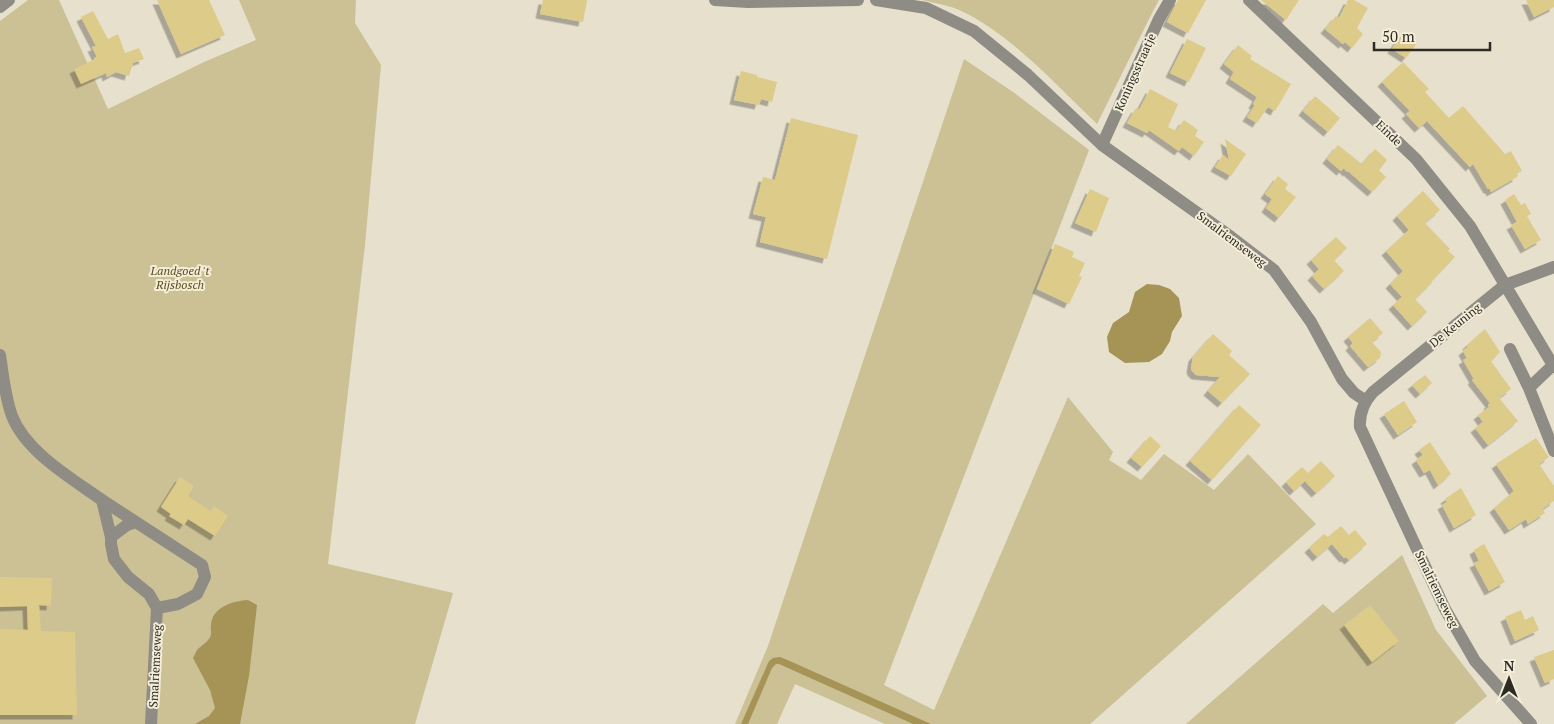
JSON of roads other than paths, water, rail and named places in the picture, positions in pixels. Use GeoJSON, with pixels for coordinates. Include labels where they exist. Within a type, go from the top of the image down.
{"type":"FeatureCollection","features":[{"type":"Feature","properties":{"kind":"street"},"geometry":{"type":"LineString","coordinates":[[0,7],[9,0]]}},
{"type":"Feature","properties":{"kind":"street"},"geometry":{"type":"LineString","coordinates":[[715,0],[748,2],[858,0]]}},
{"type":"Feature","properties":{"kind":"street","name":"Smalriemseweg"},"geometry":{"type":"LineString","coordinates":[[876,0],[926,8],[974,31],[1028,75],[1102,145],[1274,270],[1311,322],[1342,380],[1354,393],[1366,401],[1360,419],[1360,427],[1445,610],[1475,661],[1531,724]]}},
{"type":"Feature","properties":{"kind":"street","name":"Koningsstraatje"},"geometry":{"type":"LineString","coordinates":[[1102,145],[1158,19],[1170,0]]}},
{"type":"Feature","properties":{"kind":"street","name":"Einde"},"geometry":{"type":"LineString","coordinates":[[1249,0],[1416,159],[1470,226],[1554,366]]}},
{"type":"Feature","properties":{"kind":"street","name":"De Keuning"},"geometry":{"type":"LineString","coordinates":[[1366,401],[1373,392],[1505,285],[1554,267]]}},
{"type":"Feature","properties":{"kind":"street"},"geometry":{"type":"LineString","coordinates":[[1510,349],[1529,388],[1554,451]]}},
{"type":"Feature","properties":{"kind":"street","name":"Smalriemseweg"},"geometry":{"type":"LineString","coordinates":[[0,355],[8,403],[13,418],[33,447],[60,470],[102,500],[202,566],[205,577],[197,594],[178,604],[157,608]]}},
{"type":"Feature","properties":{"kind":"street"},"geometry":{"type":"LineString","coordinates":[[1529,388],[1554,366]]}},
{"type":"Feature","properties":{"kind":"street","name":"Smalriemseweg"},"geometry":{"type":"LineString","coordinates":[[102,500],[114,559],[128,577],[149,594],[157,608],[151,724]]}},
{"type":"Feature","properties":{"kind":"street"},"geometry":{"type":"LineString","coordinates":[[111,537],[126,525],[136,522]]}},
{"type":"Feature","properties":{"kind":"park label","name":"Landgoed 't Rijsbosch"},"geometry":{"type":"Point","coordinates":[180,277]}}]}
